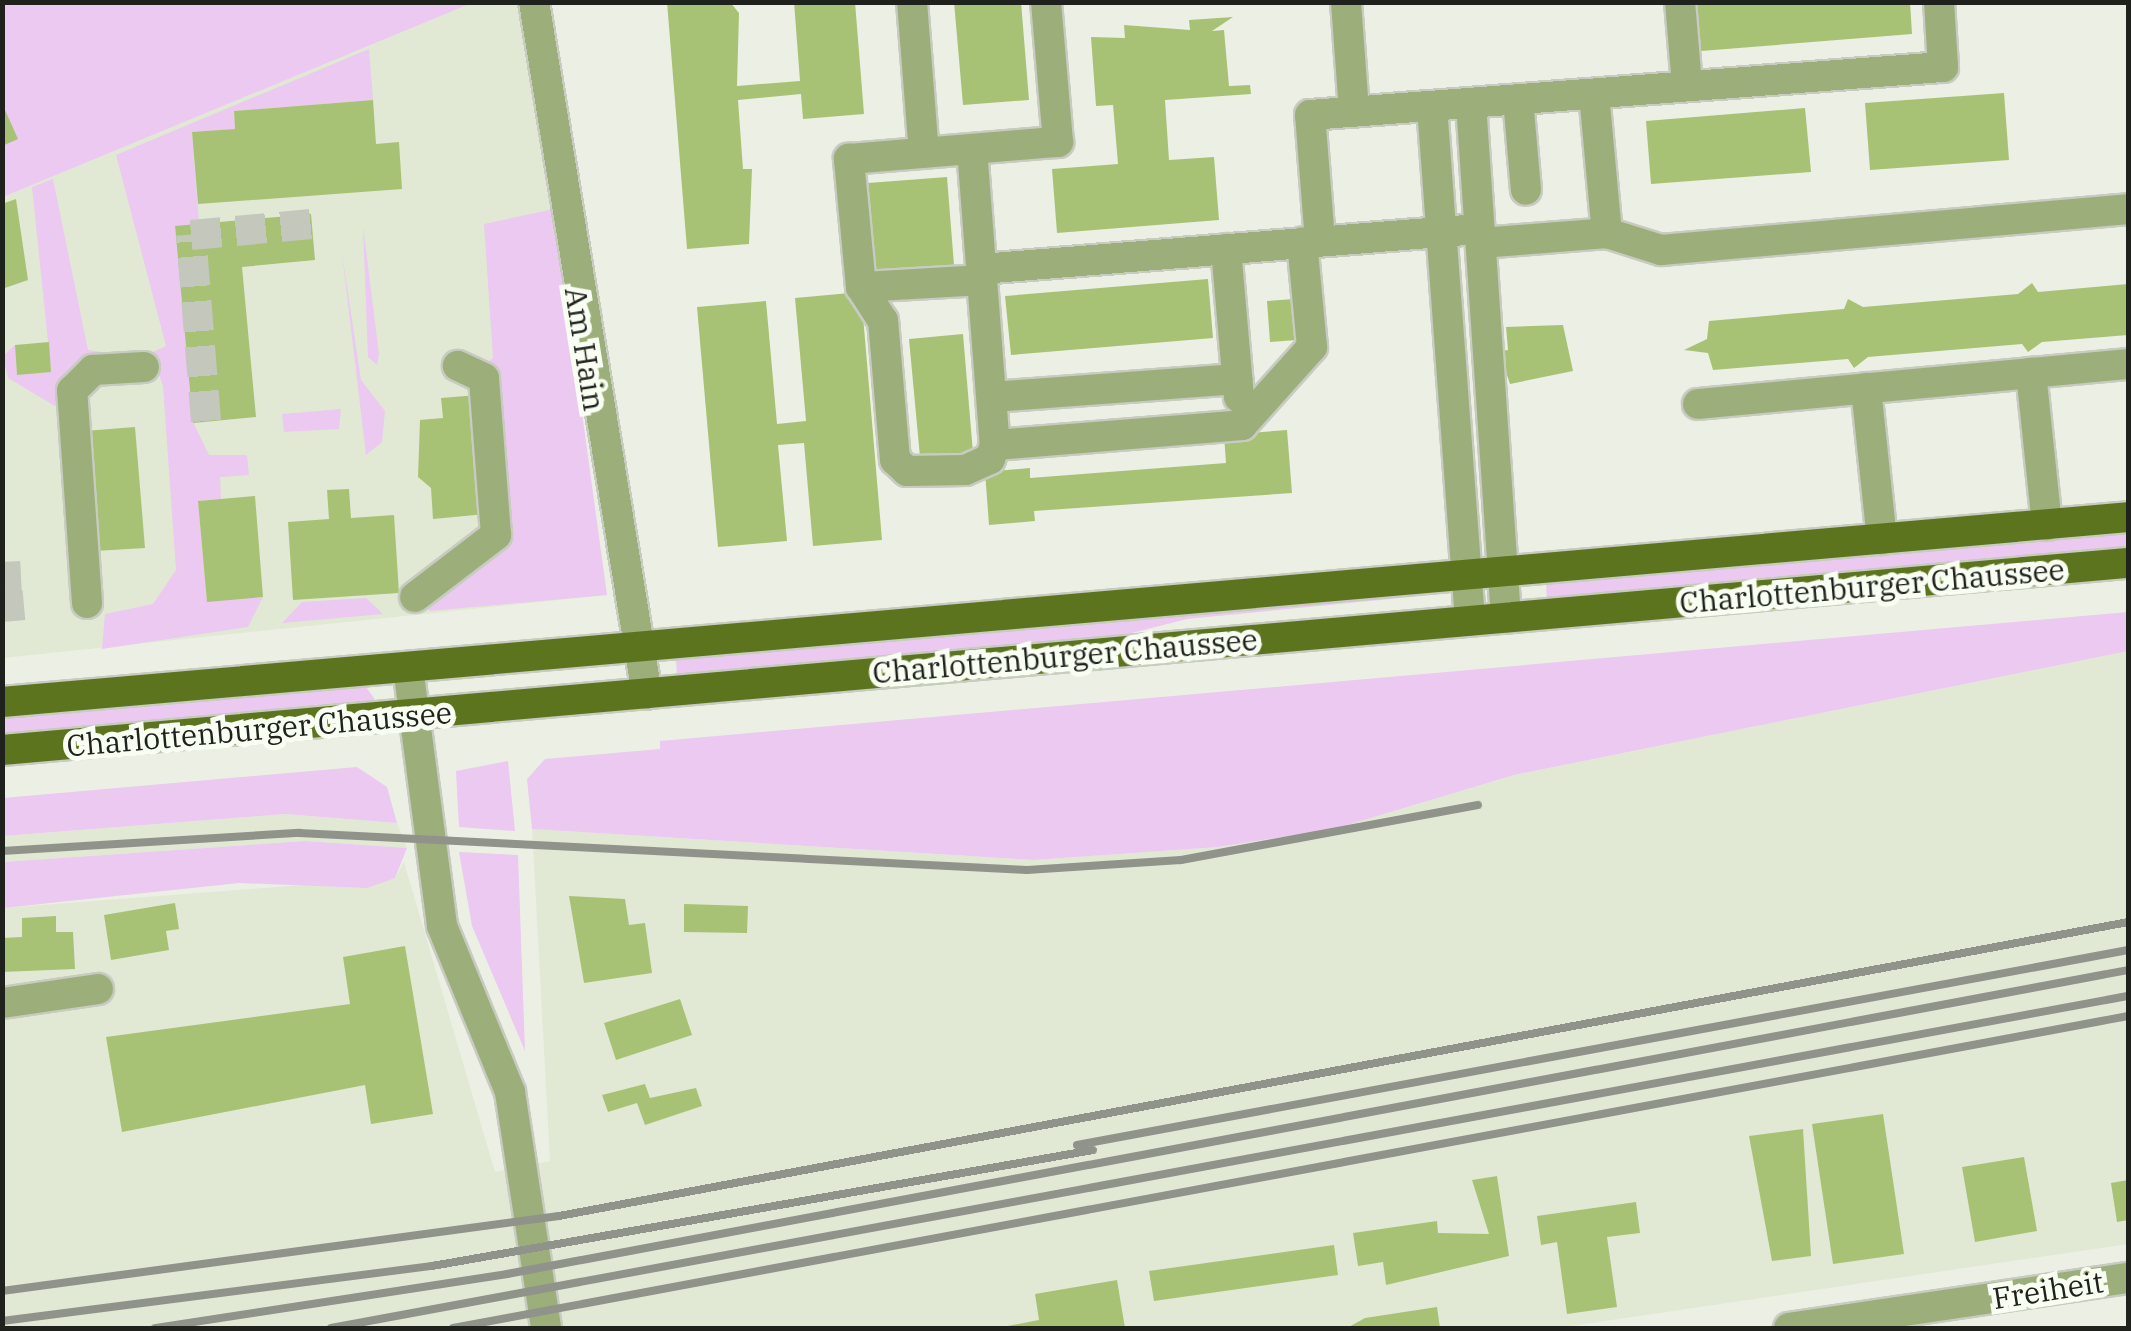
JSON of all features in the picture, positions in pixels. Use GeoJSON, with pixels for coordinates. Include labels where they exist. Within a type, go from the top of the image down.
{"type":"FeatureCollection","features":[{"type":"Feature","properties":{"kind":"main road","name":"Charlottenburger Chaussee"},"geometry":{"type":"LineString","coordinates":[[2,702],[2128,518]]}},
{"type":"Feature","properties":{"kind":"main road","name":"Charlottenburger Chaussee"},"geometry":{"type":"LineString","coordinates":[[2,750],[415,718],[2128,563]]}},
{"type":"Feature","properties":{"kind":"street","name":"Am Hain"},"geometry":{"type":"LineString","coordinates":[[534,2],[647,694]]}},
{"type":"Feature","properties":{"kind":"street"},"geometry":{"type":"LineString","coordinates":[[912,2],[924,153]]}},
{"type":"Feature","properties":{"kind":"street"},"geometry":{"type":"LineString","coordinates":[[972,149],[995,444],[990,458],[965,470],[900,467],[882,321],[861,288],[849,159],[1058,142],[1046,2]]}},
{"type":"Feature","properties":{"kind":"street"},"geometry":{"type":"LineString","coordinates":[[1346,2],[1354,112]]}},
{"type":"Feature","properties":{"kind":"street"},"geometry":{"type":"LineString","coordinates":[[1680,2],[1687,86]]}},
{"type":"Feature","properties":{"kind":"street"},"geometry":{"type":"LineString","coordinates":[[995,444],[1242,425],[1312,347],[1310,116],[1944,67],[1938,2]]}},
{"type":"Feature","properties":{"kind":"street"},"geometry":{"type":"LineString","coordinates":[[1594,94],[1607,233]]}},
{"type":"Feature","properties":{"kind":"street"},"geometry":{"type":"LineString","coordinates":[[1518,100],[1526,190]]}},
{"type":"Feature","properties":{"kind":"street"},"geometry":{"type":"LineString","coordinates":[[1471,103],[1506,618]]}},
{"type":"Feature","properties":{"kind":"street"},"geometry":{"type":"LineString","coordinates":[[1432,106],[1470,622]]}},
{"type":"Feature","properties":{"kind":"street"},"geometry":{"type":"LineString","coordinates":[[861,288],[1226,249],[1441,231],[1480,235],[1607,233],[1661,250],[2128,209]]}},
{"type":"Feature","properties":{"kind":"street"},"geometry":{"type":"LineString","coordinates":[[1226,249],[1242,425]]}},
{"type":"Feature","properties":{"kind":"street"},"geometry":{"type":"LineString","coordinates":[[1698,404],[2128,364]]}},
{"type":"Feature","properties":{"kind":"street"},"geometry":{"type":"LineString","coordinates":[[415,597],[496,536],[484,378],[458,366]]}},
{"type":"Feature","properties":{"kind":"street"},"geometry":{"type":"LineString","coordinates":[[88,603],[72,391],[94,370],[144,367]]}},
{"type":"Feature","properties":{"kind":"street"},"geometry":{"type":"LineString","coordinates":[[2031,373],[2047,524]]}},
{"type":"Feature","properties":{"kind":"street"},"geometry":{"type":"LineString","coordinates":[[992,397],[1238,379]]}},
{"type":"Feature","properties":{"kind":"street"},"geometry":{"type":"LineString","coordinates":[[1866,388],[1882,539]]}},
{"type":"Feature","properties":{"kind":"street"},"geometry":{"type":"LineString","coordinates":[[408,667],[442,926],[510,1092],[546,1328]]}},
{"type":"Feature","properties":{"kind":"street"},"geometry":{"type":"LineString","coordinates":[[2,1003],[98,989]]}},
{"type":"Feature","properties":{"kind":"street","name":"Freiheit"},"geometry":{"type":"LineString","coordinates":[[1789,1328],[2128,1278]]}},
{"type":"Feature","properties":{"kind":"shaded area"},"geometry":{"type":"Polygon","coordinates":[[[3,2],[472,3],[3,197],[3,2]]]}},
{"type":"Feature","properties":{"kind":"shaded area"},"geometry":{"type":"Polygon","coordinates":[[[472,3],[522,3],[607,595],[3,658],[3,197],[472,3]]]}},
{"type":"Feature","properties":{"kind":"shaded area"},"geometry":{"type":"Polygon","coordinates":[[[369,49],[373,100],[234,111],[235,129],[192,133],[199,224],[175,227],[193,422],[209,455],[247,455],[249,475],[220,477],[221,499],[198,501],[207,601],[263,597],[248,627],[102,649],[105,614],[153,604],[176,570],[163,386],[151,353],[166,346],[116,155],[369,49]]]}},
{"type":"Feature","properties":{"kind":"shaded area"},"geometry":{"type":"Polygon","coordinates":[[[53,179],[88,350],[116,354],[119,364],[60,409],[8,378],[3,356],[15,345],[17,375],[51,371],[32,187],[53,179]]]}},
{"type":"Feature","properties":{"kind":"shaded area"},"geometry":{"type":"Polygon","coordinates":[[[554,209],[607,595],[429,611],[429,601],[506,544],[477,370],[493,358],[484,224],[554,209]]]}},
{"type":"Feature","properties":{"kind":"shaded area"},"geometry":{"type":"Polygon","coordinates":[[[363,226],[379,354],[377,365],[368,357],[363,226]]]}},
{"type":"Feature","properties":{"kind":"shaded area"},"geometry":{"type":"Polygon","coordinates":[[[342,253],[361,380],[385,411],[382,442],[366,455],[342,253]]]}},
{"type":"Feature","properties":{"kind":"shaded area"},"geometry":{"type":"Polygon","coordinates":[[[341,409],[339,429],[284,432],[282,414],[341,409]]]}},
{"type":"Feature","properties":{"kind":"shaded area"},"geometry":{"type":"Polygon","coordinates":[[[2128,533],[2128,550],[1547,600],[1546,583],[2128,533]]]}},
{"type":"Feature","properties":{"kind":"shaded area"},"geometry":{"type":"Polygon","coordinates":[[[1452,593],[1187,619],[1116,637],[677,676],[676,660],[1452,593]]]}},
{"type":"Feature","properties":{"kind":"shaded area"},"geometry":{"type":"Polygon","coordinates":[[[366,598],[383,614],[282,623],[302,602],[366,598]]]}},
{"type":"Feature","properties":{"kind":"shaded area"},"geometry":{"type":"Polygon","coordinates":[[[2128,612],[2128,651],[1514,775],[1334,829],[1218,847],[1034,860],[532,829],[527,779],[545,759],[660,749],[660,741],[2128,612]]]}},
{"type":"Feature","properties":{"kind":"shaded area"},"geometry":{"type":"Polygon","coordinates":[[[2128,651],[2128,1244],[1558,1328],[3,1328],[2,908],[395,878],[404,862],[495,1172],[550,1161],[532,829],[1034,860],[1218,847],[1334,829],[1514,775],[2128,651]]]}},
{"type":"Feature","properties":{"kind":"shaded area"},"geometry":{"type":"Polygon","coordinates":[[[366,687],[376,701],[3,734],[3,718],[366,687]]]}},
{"type":"Feature","properties":{"kind":"shaded area"},"geometry":{"type":"Polygon","coordinates":[[[508,761],[515,831],[459,827],[456,771],[508,761]]]}},
{"type":"Feature","properties":{"kind":"shaded area"},"geometry":{"type":"Polygon","coordinates":[[[357,767],[387,787],[397,823],[285,814],[3,836],[3,798],[357,767]]]}},
{"type":"Feature","properties":{"kind":"shaded area"},"geometry":{"type":"Polygon","coordinates":[[[285,814],[397,823],[407,848],[305,841],[3,862],[3,836],[285,814]]]}},
{"type":"Feature","properties":{"kind":"shaded area"},"geometry":{"type":"Polygon","coordinates":[[[305,841],[407,848],[395,878],[367,888],[239,883],[3,908],[3,862],[305,841]]]}},
{"type":"Feature","properties":{"kind":"shaded area"},"geometry":{"type":"Polygon","coordinates":[[[459,852],[518,855],[525,1051],[472,926],[459,852]]]}},
{"type":"Feature","properties":{"kind":"building"},"geometry":{"type":"Polygon","coordinates":[[[667,2],[730,2],[739,13],[737,86],[800,81],[794,2],[855,2],[864,114],[803,119],[801,94],[738,100],[743,169],[752,169],[749,244],[687,249],[667,2]]]}},
{"type":"Feature","properties":{"kind":"building"},"geometry":{"type":"Polygon","coordinates":[[[954,2],[1021,2],[1029,100],[963,105],[954,2]]]}},
{"type":"Feature","properties":{"kind":"building"},"geometry":{"type":"Polygon","coordinates":[[[1697,2],[1910,2],[1912,34],[1701,51],[1697,2]]]}},
{"type":"Feature","properties":{"kind":"building"},"geometry":{"type":"Polygon","coordinates":[[[1233,17],[1212,31],[1224,30],[1229,86],[1250,85],[1251,94],[1165,100],[1169,160],[1214,157],[1219,220],[1057,233],[1052,169],[1118,164],[1113,105],[1096,106],[1091,37],[1125,38],[1124,25],[1190,30],[1189,20],[1233,17]]]}},
{"type":"Feature","properties":{"kind":"building"},"geometry":{"type":"Polygon","coordinates":[[[2004,93],[2009,160],[1870,170],[1865,103],[2004,93]]]}},
{"type":"Feature","properties":{"kind":"building"},"geometry":{"type":"Polygon","coordinates":[[[373,100],[376,144],[399,142],[402,189],[198,204],[192,132],[235,129],[234,111],[373,100]]]}},
{"type":"Feature","properties":{"kind":"building"},"geometry":{"type":"Polygon","coordinates":[[[1805,108],[1811,172],[1651,184],[1646,121],[1805,108]]]}},
{"type":"Feature","properties":{"kind":"building"},"geometry":{"type":"Polygon","coordinates":[[[5,110],[18,139],[2,146],[2,111],[5,110]]]}},
{"type":"Feature","properties":{"kind":"building"},"geometry":{"type":"Polygon","coordinates":[[[947,177],[954,265],[875,271],[868,183],[947,177]]]}},
{"type":"Feature","properties":{"kind":"building"},"geometry":{"type":"Polygon","coordinates":[[[16,199],[28,280],[2,289],[2,204],[16,199]]]}},
{"type":"Feature","properties":{"kind":"building"},"geometry":{"type":"Polygon","coordinates":[[[311,214],[315,260],[242,267],[256,417],[193,423],[175,226],[311,214]]]}},
{"type":"Feature","properties":{"kind":"building"},"geometry":{"type":"Polygon","coordinates":[[[1208,279],[1213,338],[1011,355],[1005,296],[1208,279]]]}},
{"type":"Feature","properties":{"kind":"building"},"geometry":{"type":"Polygon","coordinates":[[[2032,283],[2038,292],[2128,284],[2128,335],[2042,342],[2028,352],[2022,344],[1868,357],[1854,368],[1848,359],[1713,370],[1708,353],[1684,350],[1707,339],[1709,321],[1844,309],[1848,299],[1863,307],[2018,294],[2032,283]]]}},
{"type":"Feature","properties":{"kind":"building"},"geometry":{"type":"Polygon","coordinates":[[[861,292],[882,540],[813,546],[804,443],[778,445],[787,541],[718,547],[697,307],[766,301],[777,424],[806,421],[795,298],[861,292]]]}},
{"type":"Feature","properties":{"kind":"building"},"geometry":{"type":"Polygon","coordinates":[[[1294,299],[1297,340],[1270,342],[1267,301],[1294,299]]]}},
{"type":"Feature","properties":{"kind":"building"},"geometry":{"type":"Polygon","coordinates":[[[1563,325],[1573,371],[1510,384],[1499,351],[1508,350],[1506,327],[1563,325]]]}},
{"type":"Feature","properties":{"kind":"building"},"geometry":{"type":"Polygon","coordinates":[[[963,334],[973,453],[920,457],[909,339],[963,334]]]}},
{"type":"Feature","properties":{"kind":"building"},"geometry":{"type":"Polygon","coordinates":[[[49,342],[51,372],[17,375],[15,345],[49,342]]]}},
{"type":"Feature","properties":{"kind":"building"},"geometry":{"type":"Polygon","coordinates":[[[478,395],[486,514],[433,519],[431,488],[418,477],[420,420],[443,418],[441,398],[478,395]]]}},
{"type":"Feature","properties":{"kind":"building"},"geometry":{"type":"Polygon","coordinates":[[[135,427],[145,548],[95,551],[85,431],[135,427]]]}},
{"type":"Feature","properties":{"kind":"building"},"geometry":{"type":"Polygon","coordinates":[[[1287,430],[1292,493],[1034,511],[1035,521],[989,525],[985,472],[1030,468],[1030,478],[1226,463],[1224,435],[1287,430]]]}},
{"type":"Feature","properties":{"kind":"building"},"geometry":{"type":"Polygon","coordinates":[[[349,489],[351,518],[394,515],[399,593],[293,600],[288,522],[329,519],[327,490],[349,489]]]}},
{"type":"Feature","properties":{"kind":"building"},"geometry":{"type":"Polygon","coordinates":[[[255,496],[263,597],[207,602],[198,501],[255,496]]]}},
{"type":"Feature","properties":{"kind":"building"},"geometry":{"type":"Polygon","coordinates":[[[569,896],[625,899],[629,925],[645,923],[652,973],[584,983],[569,896]]]}},
{"type":"Feature","properties":{"kind":"building"},"geometry":{"type":"Polygon","coordinates":[[[175,903],[179,929],[166,931],[169,950],[111,960],[104,915],[175,903]]]}},
{"type":"Feature","properties":{"kind":"building"},"geometry":{"type":"Polygon","coordinates":[[[684,904],[748,906],[747,933],[684,932],[684,904]]]}},
{"type":"Feature","properties":{"kind":"building"},"geometry":{"type":"Polygon","coordinates":[[[56,916],[56,932],[73,932],[75,969],[2,972],[2,938],[22,937],[22,918],[56,916]]]}},
{"type":"Feature","properties":{"kind":"building"},"geometry":{"type":"Polygon","coordinates":[[[405,946],[433,1114],[371,1124],[365,1085],[122,1132],[106,1037],[350,1004],[343,957],[405,946]]]}},
{"type":"Feature","properties":{"kind":"building"},"geometry":{"type":"Polygon","coordinates":[[[680,999],[692,1035],[616,1060],[604,1023],[680,999]]]}},
{"type":"Feature","properties":{"kind":"building"},"geometry":{"type":"Polygon","coordinates":[[[645,1084],[650,1098],[696,1088],[702,1106],[645,1125],[637,1103],[608,1112],[602,1095],[645,1084]]]}},
{"type":"Feature","properties":{"kind":"building"},"geometry":{"type":"Polygon","coordinates":[[[1883,1114],[1904,1254],[1833,1264],[1812,1124],[1883,1114]]]}},
{"type":"Feature","properties":{"kind":"building"},"geometry":{"type":"Polygon","coordinates":[[[1803,1129],[1811,1256],[1772,1261],[1749,1136],[1803,1129]]]}},
{"type":"Feature","properties":{"kind":"building"},"geometry":{"type":"Polygon","coordinates":[[[2024,1157],[2037,1231],[1975,1242],[1962,1167],[2024,1157]]]}},
{"type":"Feature","properties":{"kind":"building"},"geometry":{"type":"Polygon","coordinates":[[[1497,1176],[1509,1256],[1386,1285],[1383,1262],[1358,1266],[1353,1233],[1437,1221],[1438,1233],[1489,1234],[1472,1180],[1497,1176]]]}},
{"type":"Feature","properties":{"kind":"building"},"geometry":{"type":"Polygon","coordinates":[[[2128,1180],[2128,1220],[2117,1222],[2111,1183],[2128,1180]]]}},
{"type":"Feature","properties":{"kind":"building"},"geometry":{"type":"Polygon","coordinates":[[[1636,1202],[1640,1233],[1607,1237],[1617,1307],[1567,1314],[1557,1242],[1541,1245],[1537,1216],[1636,1202]]]}},
{"type":"Feature","properties":{"kind":"building"},"geometry":{"type":"Polygon","coordinates":[[[1334,1245],[1338,1275],[1154,1301],[1149,1271],[1334,1245]]]}},
{"type":"Feature","properties":{"kind":"building"},"geometry":{"type":"Polygon","coordinates":[[[1117,1280],[1125,1328],[997,1328],[1039,1320],[1035,1294],[1117,1280]]]}},
{"type":"Feature","properties":{"kind":"building"},"geometry":{"type":"Polygon","coordinates":[[[1437,1307],[1440,1328],[1347,1328],[1365,1318],[1437,1307]]]}},
{"type":"Feature","properties":{"kind":"tunnel"},"geometry":{"type":"LineString","coordinates":[[206,421],[191,235],[312,224]]}},
{"type":"Feature","properties":{"kind":"tunnel"},"geometry":{"type":"LineString","coordinates":[[2,577],[21,576]]}},
{"type":"Feature","properties":{"kind":"tunnel"},"geometry":{"type":"LineString","coordinates":[[2,607],[24,605]]}},
{"type":"Feature","properties":{"kind":"railway"},"geometry":{"type":"LineString","coordinates":[[2,851],[299,833],[1027,870],[1181,860],[1478,805]]}},
{"type":"Feature","properties":{"kind":"railway"},"geometry":{"type":"LineString","coordinates":[[2,1291],[559,1216],[2128,922]]}},
{"type":"Feature","properties":{"kind":"railway"},"geometry":{"type":"LineString","coordinates":[[1077,1145],[2128,950]]}},
{"type":"Feature","properties":{"kind":"railway"},"geometry":{"type":"LineString","coordinates":[[155,1328],[507,1274],[2128,970]]}},
{"type":"Feature","properties":{"kind":"railway"},"geometry":{"type":"LineString","coordinates":[[331,1328],[2128,996]]}},
{"type":"Feature","properties":{"kind":"railway"},"geometry":{"type":"LineString","coordinates":[[453,1328],[2128,1016]]}},
{"type":"Feature","properties":{"kind":"railway"},"geometry":{"type":"LineString","coordinates":[[2,1321],[432,1266],[1093,1150]]}}]}
